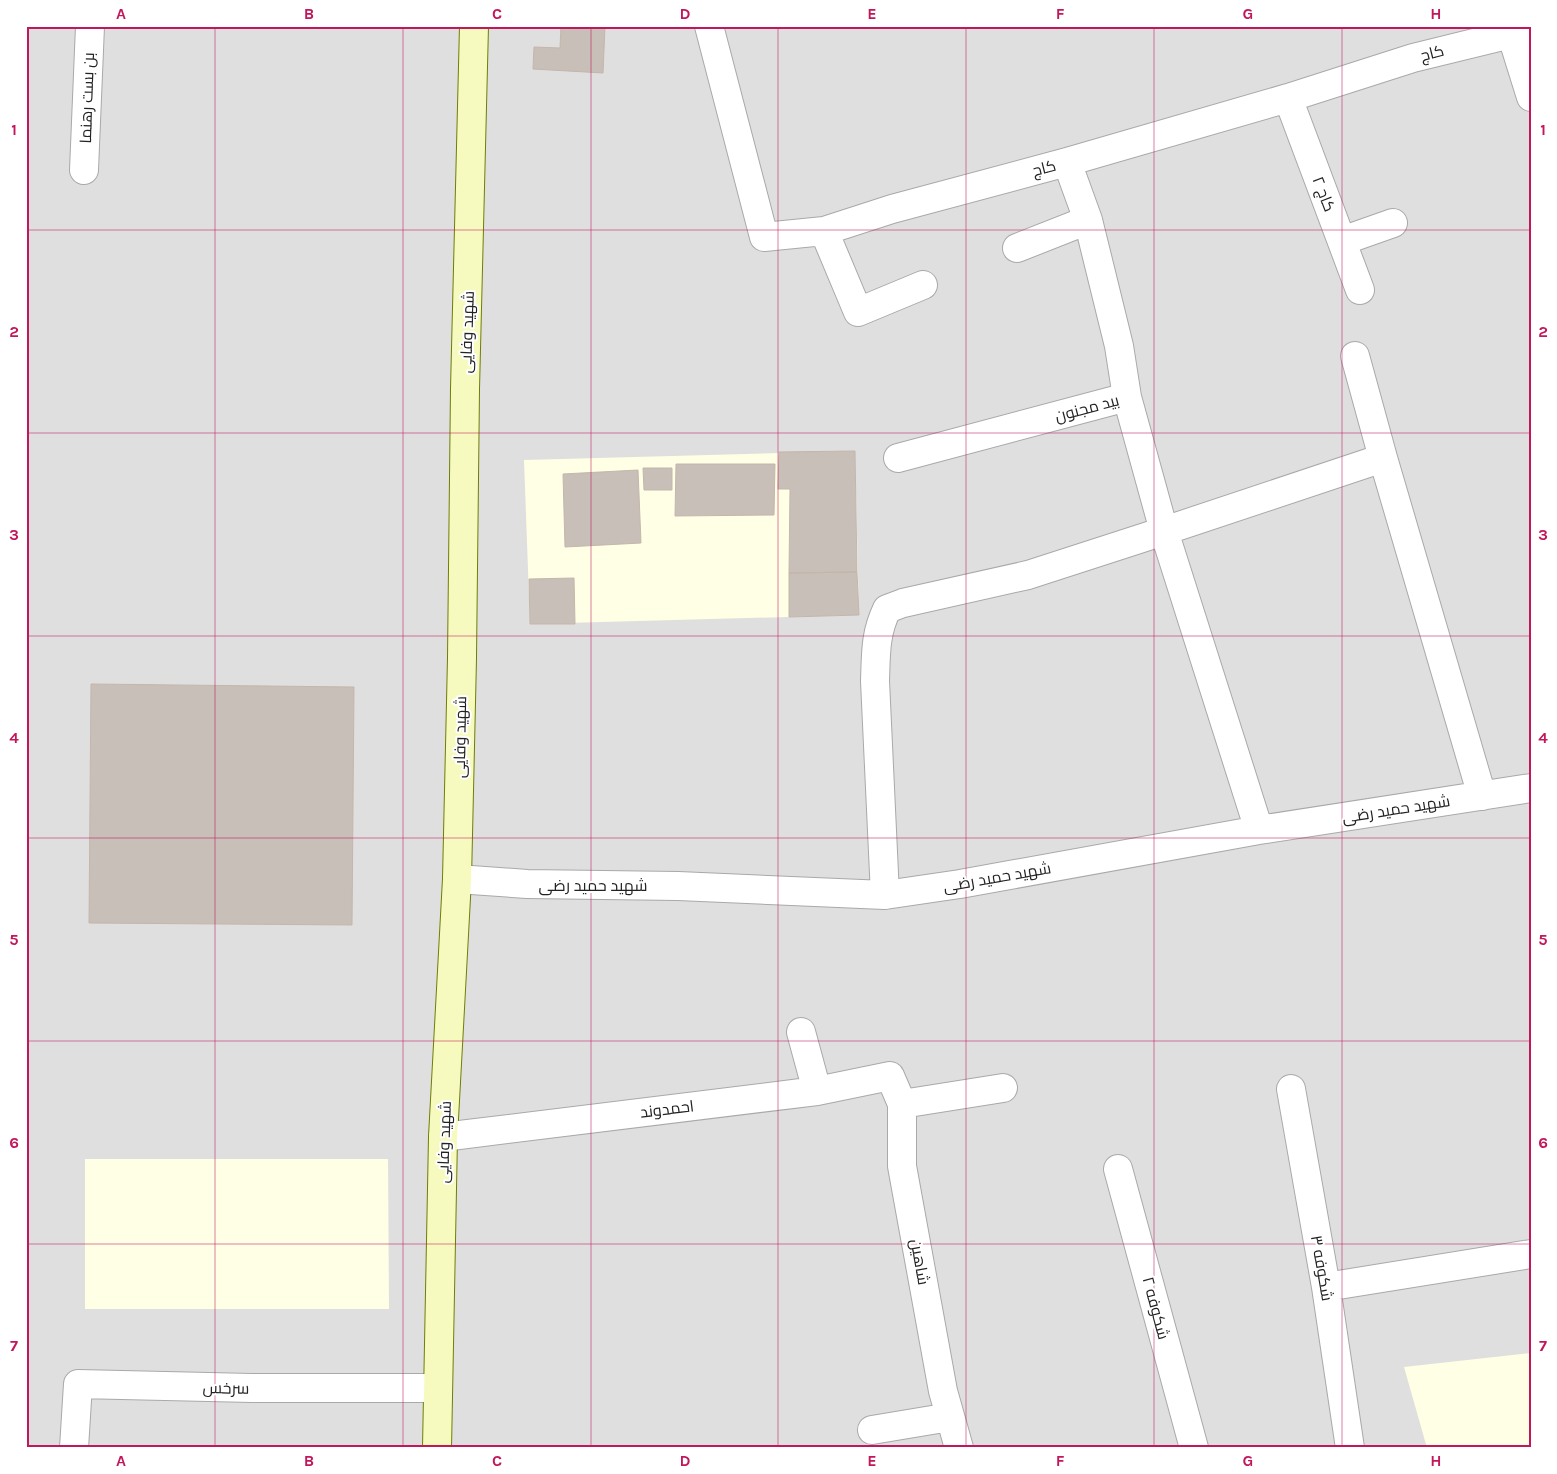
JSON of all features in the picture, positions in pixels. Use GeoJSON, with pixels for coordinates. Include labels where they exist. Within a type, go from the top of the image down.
{"type":"FeatureCollection","features":[{"type":"Feature","properties":{"kind":"main road","name":"شهید وفایی"},"geometry":{"type":"LineString","coordinates":[[437,1448],[443,1137],[457,879],[465,389],[474,26]]}},
{"type":"Feature","properties":{"kind":"street","name":"بن بست رهنما"},"geometry":{"type":"LineString","coordinates":[[84,170],[90,26]]}},
{"type":"Feature","properties":{"kind":"street","name":"کاج"},"geometry":{"type":"LineString","coordinates":[[709,26],[764,237],[824,230],[938,196],[1067,162],[1288,98],[1414,58],[1521,31]]}},
{"type":"Feature","properties":{"kind":"street"},"geometry":{"type":"LineString","coordinates":[[1521,31],[1531,97]]}},
{"type":"Feature","properties":{"kind":"street","name":"کاج ۲"},"geometry":{"type":"LineString","coordinates":[[1288,98],[1360,290]]}},
{"type":"Feature","properties":{"kind":"street","name":"بید مجنون"},"geometry":{"type":"LineString","coordinates":[[898,458],[1127,397],[1118,346],[1088,220],[1067,162]]}},
{"type":"Feature","properties":{"kind":"street"},"geometry":{"type":"LineString","coordinates":[[1017,248],[1088,220]]}},
{"type":"Feature","properties":{"kind":"street"},"geometry":{"type":"LineString","coordinates":[[1342,241],[1393,223]]}},
{"type":"Feature","properties":{"kind":"street"},"geometry":{"type":"LineString","coordinates":[[824,230],[858,312],[923,285]]}},
{"type":"Feature","properties":{"kind":"street"},"geometry":{"type":"LineString","coordinates":[[1355,356],[1482,796]]}},
{"type":"Feature","properties":{"kind":"street"},"geometry":{"type":"LineString","coordinates":[[1127,397],[1164,532],[1259,830]]}},
{"type":"Feature","properties":{"kind":"street"},"geometry":{"type":"LineString","coordinates":[[885,895],[875,681],[879,625],[887,609],[904,603],[1028,575],[1164,532],[1383,458]]}},
{"type":"Feature","properties":{"kind":"street","name":"شهید حمید رضی"},"geometry":{"type":"LineString","coordinates":[[457,879],[527,884],[678,886],[885,895],[960,884],[1259,830],[1531,788]]}},
{"type":"Feature","properties":{"kind":"street"},"geometry":{"type":"LineString","coordinates":[[801,1032],[817,1091]]}},
{"type":"Feature","properties":{"kind":"street","name":"احمدوند"},"geometry":{"type":"LineString","coordinates":[[443,1137],[817,1091],[890,1076]]}},
{"type":"Feature","properties":{"kind":"street","name":"شاهین"},"geometry":{"type":"LineString","coordinates":[[890,1076],[902,1104],[902,1166],[943,1391],[959,1448]]}},
{"type":"Feature","properties":{"kind":"street"},"geometry":{"type":"LineString","coordinates":[[902,1104],[1003,1088]]}},
{"type":"Feature","properties":{"kind":"street","name":"شکوفه ۳"},"geometry":{"type":"LineString","coordinates":[[1291,1089],[1326,1287],[1350,1448]]}},
{"type":"Feature","properties":{"kind":"street","name":"شکوفه ۲"},"geometry":{"type":"LineString","coordinates":[[1118,1169],[1194,1448]]}},
{"type":"Feature","properties":{"kind":"street"},"geometry":{"type":"LineString","coordinates":[[1326,1287],[1531,1254]]}},
{"type":"Feature","properties":{"kind":"street","name":"سرخس"},"geometry":{"type":"LineString","coordinates":[[74,1448],[78,1384],[252,1388],[438,1388]]}},
{"type":"Feature","properties":{"kind":"street"},"geometry":{"type":"LineString","coordinates":[[872,1430],[950,1417]]}},
{"type":"Feature","properties":{"kind":"shaded area"},"geometry":{"type":"Polygon","coordinates":[[[26,26],[1531,26],[1531,1448],[26,1448],[26,26]]]}},
{"type":"Feature","properties":{"kind":"shaded area"},"geometry":{"type":"Polygon","coordinates":[[[855,451],[859,615],[530,624],[524,460],[855,451]]]}},
{"type":"Feature","properties":{"kind":"shaded area"},"geometry":{"type":"Polygon","coordinates":[[[85,1159],[388,1159],[389,1309],[85,1309],[85,1159]]]}},
{"type":"Feature","properties":{"kind":"shaded area"},"geometry":{"type":"Polygon","coordinates":[[[1531,1353],[1531,1448],[1427,1448],[1404,1367],[1531,1353]]]}},
{"type":"Feature","properties":{"kind":"building"},"geometry":{"type":"Polygon","coordinates":[[[561,26],[605,26],[603,73],[533,69],[534,47],[560,48],[561,26]]]}},
{"type":"Feature","properties":{"kind":"building"},"geometry":{"type":"Polygon","coordinates":[[[855,451],[857,572],[789,573],[790,489],[778,489],[779,452],[855,451]]]}},
{"type":"Feature","properties":{"kind":"building"},"geometry":{"type":"Polygon","coordinates":[[[676,464],[775,464],[774,515],[675,516],[676,464]]]}},
{"type":"Feature","properties":{"kind":"building"},"geometry":{"type":"Polygon","coordinates":[[[643,468],[672,468],[672,490],[644,490],[643,468]]]}},
{"type":"Feature","properties":{"kind":"building"},"geometry":{"type":"Polygon","coordinates":[[[638,470],[641,543],[565,547],[563,474],[638,470]]]}},
{"type":"Feature","properties":{"kind":"building"},"geometry":{"type":"Polygon","coordinates":[[[857,572],[859,615],[789,617],[789,573],[857,572]]]}},
{"type":"Feature","properties":{"kind":"building"},"geometry":{"type":"Polygon","coordinates":[[[574,578],[575,624],[530,624],[529,579],[574,578]]]}},
{"type":"Feature","properties":{"kind":"building"},"geometry":{"type":"Polygon","coordinates":[[[91,684],[354,687],[352,925],[89,923],[91,684]]]}}]}
